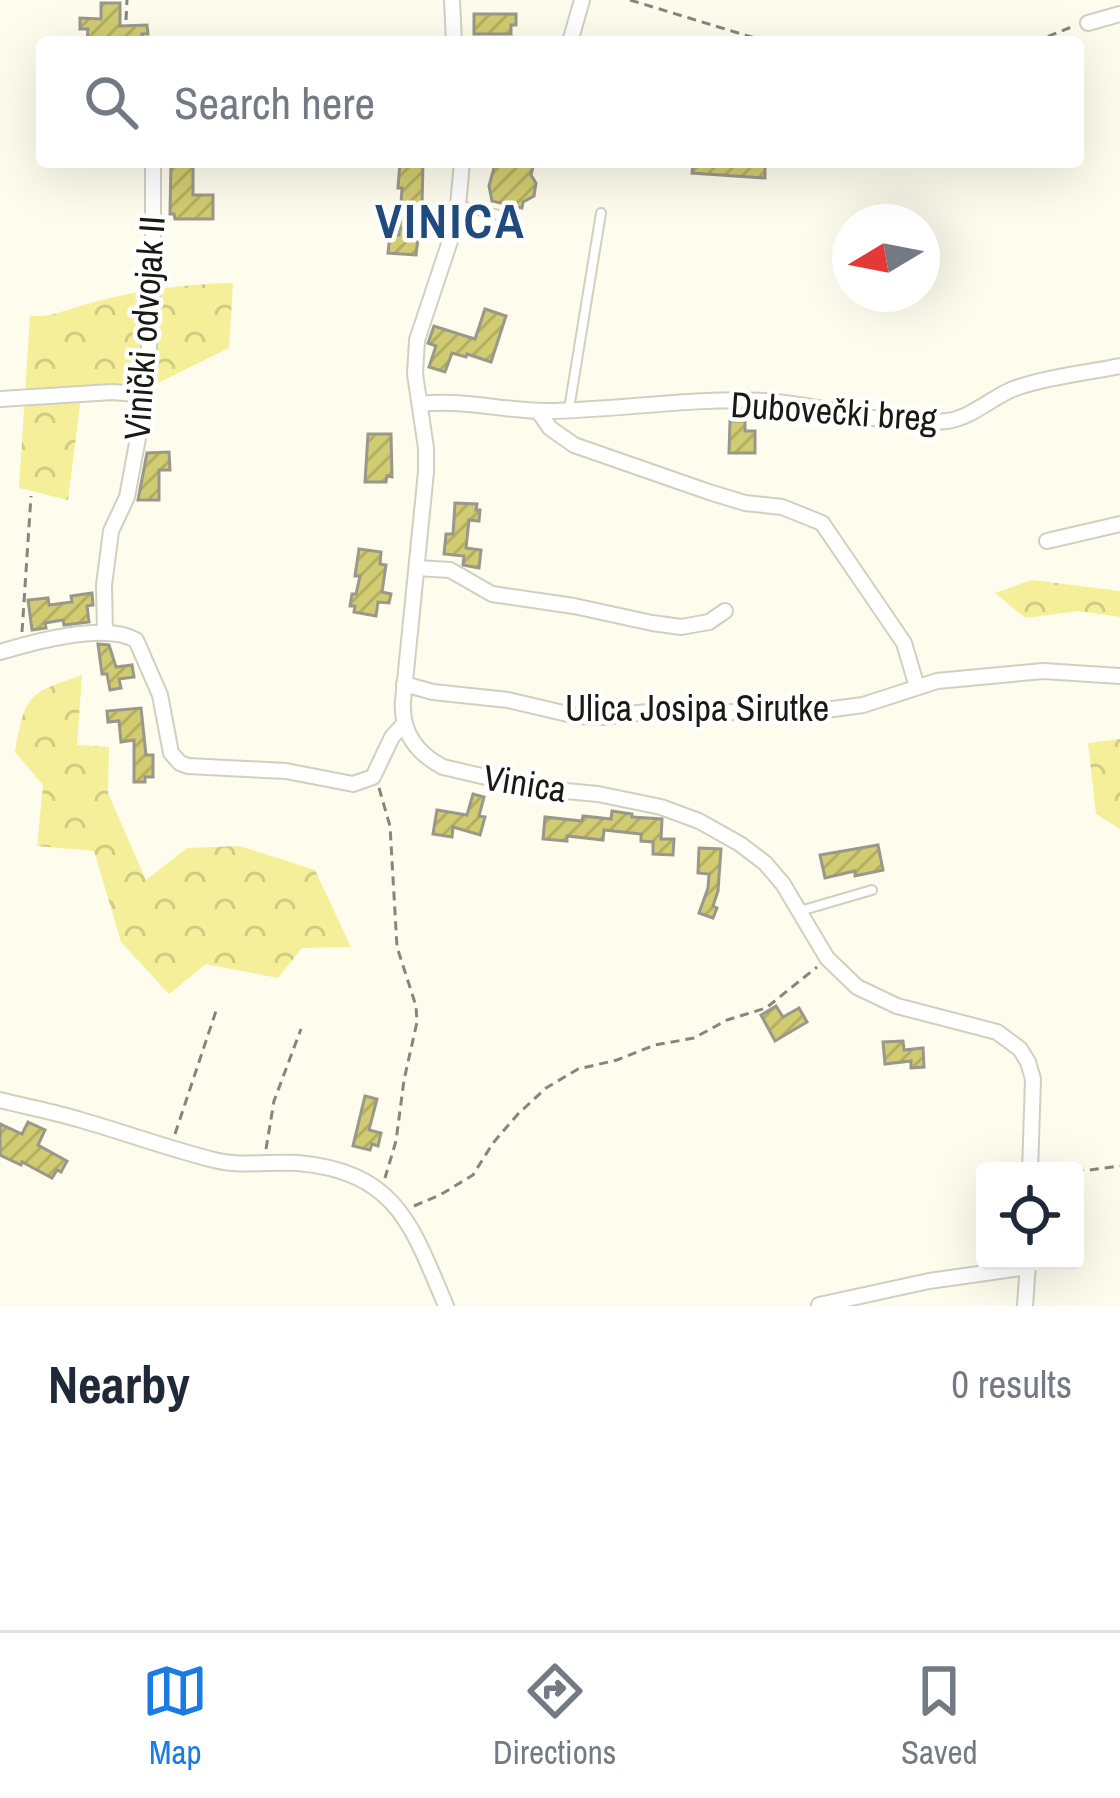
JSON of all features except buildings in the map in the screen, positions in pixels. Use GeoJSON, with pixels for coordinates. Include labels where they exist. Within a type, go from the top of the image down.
{"type":"FeatureCollection","features":[{"type":"Feature","properties":{"kind":"street"},"geometry":{"type":"LineString","coordinates":[[452,0],[454,36]]}},
{"type":"Feature","properties":{"kind":"street"},"geometry":{"type":"LineString","coordinates":[[572,36],[582,0]]}},
{"type":"Feature","properties":{"kind":"street"},"geometry":{"type":"LineString","coordinates":[[1088,23],[1120,14]]}},
{"type":"Feature","properties":{"kind":"street","name":"Vinički odvojak II"},"geometry":{"type":"LineString","coordinates":[[105,633],[104,585],[112,531],[127,497],[146,395],[153,168]]}},
{"type":"Feature","properties":{"kind":"street"},"geometry":{"type":"LineString","coordinates":[[0,652],[105,633],[127,636],[142,650],[160,695],[171,753],[180,763],[286,771],[353,784],[373,777],[392,737],[404,725],[426,448],[415,374],[417,340],[444,263],[461,168]]}},
{"type":"Feature","properties":{"kind":"street","name":"Dubovečki breg"},"geometry":{"type":"LineString","coordinates":[[420,404],[471,403],[538,411],[765,401],[875,419],[946,421],[962,418],[1018,387],[1120,366]]}},
{"type":"Feature","properties":{"kind":"street"},"geometry":{"type":"LineString","coordinates":[[0,399],[112,392],[146,395]]}},
{"type":"Feature","properties":{"kind":"street"},"geometry":{"type":"LineString","coordinates":[[538,411],[550,428],[574,445],[709,493],[782,507],[822,523],[904,644],[917,686]]}},
{"type":"Feature","properties":{"kind":"street"},"geometry":{"type":"LineString","coordinates":[[1046,541],[1120,524]]}},
{"type":"Feature","properties":{"kind":"street"},"geometry":{"type":"LineString","coordinates":[[417,568],[450,570],[492,594],[652,623],[681,627],[709,622],[725,611]]}},
{"type":"Feature","properties":{"kind":"street","name":"Ulica Josipa Sirutke"},"geometry":{"type":"LineString","coordinates":[[404,684],[603,717],[656,711],[803,713],[863,705],[937,681],[1043,670],[1120,676]]}},
{"type":"Feature","properties":{"kind":"street","name":"Vinica"},"geometry":{"type":"LineString","coordinates":[[404,725],[419,751],[443,767],[532,788],[661,807],[740,844],[783,884],[827,958],[857,987],[897,1006],[998,1032],[1020,1049],[1033,1079],[1030,1162]]}},
{"type":"Feature","properties":{"kind":"street"},"geometry":{"type":"LineString","coordinates":[[0,1100],[219,1162],[296,1163],[358,1178],[402,1211],[446,1306]]}},
{"type":"Feature","properties":{"kind":"street"},"geometry":{"type":"LineString","coordinates":[[819,1305],[993,1270]]}},
{"type":"Feature","properties":{"kind":"street"},"geometry":{"type":"LineString","coordinates":[[1025,1306],[1028,1270]]}},
{"type":"Feature","properties":{"kind":"lane"},"geometry":{"type":"LineString","coordinates":[[458,206],[516,219]]}},
{"type":"Feature","properties":{"kind":"lane"},"geometry":{"type":"LineString","coordinates":[[569,410],[601,213]]}},
{"type":"Feature","properties":{"kind":"lane"},"geometry":{"type":"LineString","coordinates":[[799,911],[872,890]]}},
{"type":"Feature","properties":{"kind":"path"},"geometry":{"type":"LineString","coordinates":[[126,20],[127,0]]}},
{"type":"Feature","properties":{"kind":"path"},"geometry":{"type":"LineString","coordinates":[[630,0],[748,36]]}},
{"type":"Feature","properties":{"kind":"path"},"geometry":{"type":"LineString","coordinates":[[1049,36],[1088,23]]}},
{"type":"Feature","properties":{"kind":"path"},"geometry":{"type":"LineString","coordinates":[[23,645],[31,496]]}},
{"type":"Feature","properties":{"kind":"path"},"geometry":{"type":"LineString","coordinates":[[373,777],[390,826],[398,947],[417,1022],[396,1141],[381,1191]]}},
{"type":"Feature","properties":{"kind":"path"},"geometry":{"type":"LineString","coordinates":[[402,1211],[440,1196],[473,1174],[493,1143],[546,1088],[578,1069],[694,1038],[727,1020],[766,1008],[827,958]]}},
{"type":"Feature","properties":{"kind":"path"},"geometry":{"type":"LineString","coordinates":[[171,1147],[217,1008]]}},
{"type":"Feature","properties":{"kind":"path"},"geometry":{"type":"LineString","coordinates":[[263,1163],[274,1101],[301,1029]]}},
{"type":"Feature","properties":{"kind":"path"},"geometry":{"type":"LineString","coordinates":[[1084,1171],[1120,1166]]}},
{"type":"Feature","properties":{"kind":"green space"},"geometry":{"type":"Polygon","coordinates":[[[233,283],[229,348],[130,397],[81,397],[68,500],[19,488],[30,316],[146,291],[233,283]]]}},
{"type":"Feature","properties":{"kind":"green space"},"geometry":{"type":"Polygon","coordinates":[[[1032,580],[1120,591],[1120,617],[1079,611],[1025,618],[995,593],[1032,580]]]}},
{"type":"Feature","properties":{"kind":"green space"},"geometry":{"type":"Polygon","coordinates":[[[82,675],[77,745],[109,747],[108,793],[146,880],[187,848],[240,846],[315,870],[351,947],[302,948],[278,978],[206,964],[169,994],[121,942],[94,851],[37,846],[43,785],[15,752],[22,718],[39,692],[82,675]]]}},
{"type":"Feature","properties":{"kind":"green space"},"geometry":{"type":"Polygon","coordinates":[[[1120,739],[1120,829],[1096,814],[1088,743],[1120,739]]]}},
{"type":"Feature","properties":{"kind":"district","name":"VINICA"},"geometry":{"type":"Point","coordinates":[451,221]}}]}
